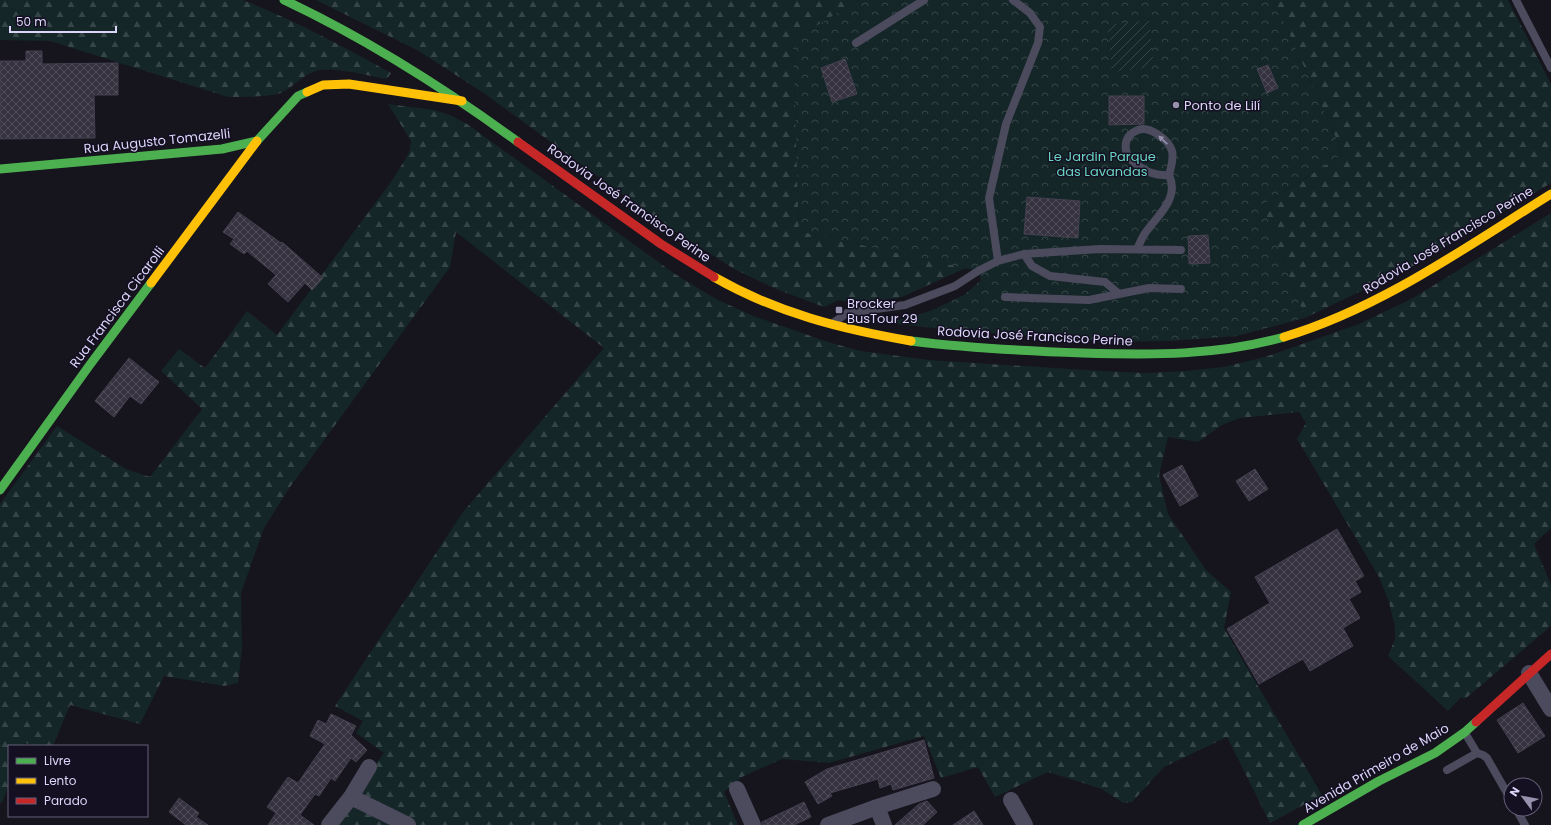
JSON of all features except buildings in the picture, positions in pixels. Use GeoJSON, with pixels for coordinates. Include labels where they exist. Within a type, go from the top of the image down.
{"type":"FeatureCollection","features":[{"type":"Feature","properties":{"kind":"main road","name":"Rodovia José Francisco Perine"},"geometry":{"type":"LineString","coordinates":[[284,0],[359,38],[462,101],[682,258],[748,295],[787,311],[830,324],[870,334],[914,342],[988,349],[1144,355],[1180,354],[1244,347],[1268,342],[1330,321],[1378,298],[1445,260],[1551,194]]}},
{"type":"Feature","properties":{"kind":"main road"},"geometry":{"type":"LineString","coordinates":[[257,141],[298,96],[323,85],[349,84],[462,101]]}},
{"type":"Feature","properties":{"kind":"main road","name":"Rua Augusto Tomazelli"},"geometry":{"type":"LineString","coordinates":[[0,169],[222,149],[257,141]]}},
{"type":"Feature","properties":{"kind":"main road","name":"Rua Francisca Cicarolli"},"geometry":{"type":"LineString","coordinates":[[0,490],[89,366],[257,141]]}},
{"type":"Feature","properties":{"kind":"main road","name":"Avenida Primeiro de Maio"},"geometry":{"type":"LineString","coordinates":[[1303,825],[1379,781],[1435,753],[1465,732],[1551,654]]}},
{"type":"Feature","properties":{"kind":"street"},"geometry":{"type":"LineString","coordinates":[[1529,674],[1551,709]]}},
{"type":"Feature","properties":{"kind":"street"},"geometry":{"type":"LineString","coordinates":[[329,825],[351,797],[369,767]]}},
{"type":"Feature","properties":{"kind":"street"},"geometry":{"type":"LineString","coordinates":[[737,789],[753,825]]}},
{"type":"Feature","properties":{"kind":"street"},"geometry":{"type":"LineString","coordinates":[[828,825],[876,807],[933,789]]}},
{"type":"Feature","properties":{"kind":"street"},"geometry":{"type":"LineString","coordinates":[[351,797],[408,825]]}},
{"type":"Feature","properties":{"kind":"street"},"geometry":{"type":"LineString","coordinates":[[1011,800],[1025,825]]}},
{"type":"Feature","properties":{"kind":"street"},"geometry":{"type":"LineString","coordinates":[[876,807],[884,825]]}},
{"type":"Feature","properties":{"kind":"lane"},"geometry":{"type":"LineString","coordinates":[[856,43],[924,0]]}},
{"type":"Feature","properties":{"kind":"lane"},"geometry":{"type":"LineString","coordinates":[[998,261],[989,198],[1006,124],[1038,43],[1040,27],[1030,13],[1013,0]]}},
{"type":"Feature","properties":{"kind":"lane"},"geometry":{"type":"LineString","coordinates":[[1516,0],[1551,68]]}},
{"type":"Feature","properties":{"kind":"lane"},"geometry":{"type":"LineString","coordinates":[[1137,249],[1146,232],[1158,218],[1169,201],[1172,182],[1168,175],[1173,159],[1172,150],[1166,141],[1149,130],[1139,129],[1130,134],[1125,143],[1126,153],[1132,161],[1148,172],[1159,176],[1168,175]]}},
{"type":"Feature","properties":{"kind":"lane"},"geometry":{"type":"LineString","coordinates":[[830,324],[847,313],[905,305],[955,286],[978,271],[998,261],[1024,254],[1100,249],[1181,250]]}},
{"type":"Feature","properties":{"kind":"lane"},"geometry":{"type":"LineString","coordinates":[[1024,254],[1032,266],[1050,276],[1105,282],[1118,293]]}},
{"type":"Feature","properties":{"kind":"lane"},"geometry":{"type":"LineString","coordinates":[[1005,297],[1089,300],[1148,288],[1181,289]]}},
{"type":"Feature","properties":{"kind":"lane"},"geometry":{"type":"LineString","coordinates":[[1465,732],[1477,753],[1487,758],[1503,786]]}},
{"type":"Feature","properties":{"kind":"lane"},"geometry":{"type":"LineString","coordinates":[[1447,770],[1477,753]]}},
{"type":"Feature","properties":{"kind":"green space"},"geometry":{"type":"Polygon","coordinates":[[[0,0],[243,0],[318,34],[391,73],[387,79],[326,69],[309,74],[279,94],[228,97],[50,41],[0,40],[0,0]]]}},
{"type":"Feature","properties":{"kind":"green space"},"geometry":{"type":"Polygon","coordinates":[[[316,0],[859,0],[793,40],[799,231],[966,268],[902,297],[860,304],[838,300],[824,307],[776,289],[734,269],[684,237],[619,192],[485,94],[417,50],[316,0]]]}},
{"type":"Feature","properties":{"kind":"green space","name":"Le Jardin Parque das Lavandas"},"geometry":{"type":"Polygon","coordinates":[[[859,0],[1274,0],[1343,154],[1262,205],[1305,318],[1237,336],[1171,341],[1110,342],[963,331],[887,323],[930,311],[964,295],[981,280],[978,271],[799,231],[793,40],[859,0]]]}},
{"type":"Feature","properties":{"kind":"green space"},"geometry":{"type":"Polygon","coordinates":[[[1274,0],[1508,0],[1551,84],[1551,183],[1415,265],[1305,318],[1262,205],[1343,154],[1274,0]]]}},
{"type":"Feature","properties":{"kind":"green space"},"geometry":{"type":"Polygon","coordinates":[[[1149,20],[1154,67],[1112,72],[1107,25],[1149,20]]]}},
{"type":"Feature","properties":{"kind":"green space"},"geometry":{"type":"Polygon","coordinates":[[[388,104],[434,110],[450,115],[467,124],[675,274],[716,299],[753,316],[828,342],[861,351],[929,360],[1102,371],[1146,373],[1223,367],[1265,357],[1359,324],[1413,298],[1551,213],[1551,528],[1534,544],[1551,585],[1551,626],[1465,699],[1461,697],[1448,711],[1388,656],[1395,639],[1395,627],[1389,602],[1379,577],[1297,439],[1306,423],[1299,412],[1240,418],[1222,425],[1198,442],[1168,437],[1159,475],[1168,514],[1206,570],[1231,592],[1224,628],[1322,795],[1270,823],[1227,737],[1164,767],[1132,802],[1123,803],[1102,789],[1048,772],[995,797],[978,767],[941,778],[924,736],[829,763],[782,759],[742,777],[724,792],[738,825],[331,825],[384,753],[356,733],[363,721],[335,706],[463,512],[604,348],[456,232],[450,267],[290,487],[264,528],[241,593],[242,649],[238,683],[224,686],[164,676],[140,724],[70,705],[53,745],[32,745],[25,743],[24,745],[8,745],[8,787],[2,803],[0,802],[0,504],[57,426],[126,469],[150,477],[202,409],[161,371],[179,349],[205,368],[247,311],[277,335],[391,182],[409,153],[411,141],[388,104]]]}},
{"type":"Feature","properties":{"kind":"traffic: fast"},"geometry":{"type":"LineString","coordinates":[[284,0],[345,31],[404,65],[518,142]]}},
{"type":"Feature","properties":{"kind":"traffic: fast"},"geometry":{"type":"LineString","coordinates":[[0,169],[222,149],[257,141],[298,96],[307,92]]}},
{"type":"Feature","properties":{"kind":"traffic: fast"},"geometry":{"type":"LineString","coordinates":[[0,490],[151,283]]}},
{"type":"Feature","properties":{"kind":"traffic: fast"},"geometry":{"type":"LineString","coordinates":[[911,341],[954,346],[1018,350],[1108,354],[1159,354],[1234,348],[1284,337]]}},
{"type":"Feature","properties":{"kind":"traffic: fast"},"geometry":{"type":"LineString","coordinates":[[1303,825],[1379,781],[1435,753],[1465,732],[1476,722]]}},
{"type":"Feature","properties":{"kind":"traffic: slow"},"geometry":{"type":"LineString","coordinates":[[307,92],[323,85],[349,84],[462,101]]}},
{"type":"Feature","properties":{"kind":"traffic: slow"},"geometry":{"type":"LineString","coordinates":[[151,283],[257,141]]}},
{"type":"Feature","properties":{"kind":"traffic: slow"},"geometry":{"type":"LineString","coordinates":[[1284,337],[1320,325],[1389,293],[1455,255],[1551,194]]}},
{"type":"Feature","properties":{"kind":"traffic: slow"},"geometry":{"type":"LineString","coordinates":[[714,277],[738,290],[786,310],[810,318],[860,331],[911,341]]}},
{"type":"Feature","properties":{"kind":"traffic: jam"},"geometry":{"type":"LineString","coordinates":[[518,142],[661,244],[714,277]]}},
{"type":"Feature","properties":{"kind":"traffic: jam"},"geometry":{"type":"LineString","coordinates":[[1476,722],[1551,654]]}},
{"type":"Feature","properties":{"kind":"place","name":"Ponto de Lilí"},"geometry":{"type":"Point","coordinates":[1176,105]}},
{"type":"Feature","properties":{"kind":"place","name":"Brocker BusTour 29"},"geometry":{"type":"Point","coordinates":[839,310]}}]}
